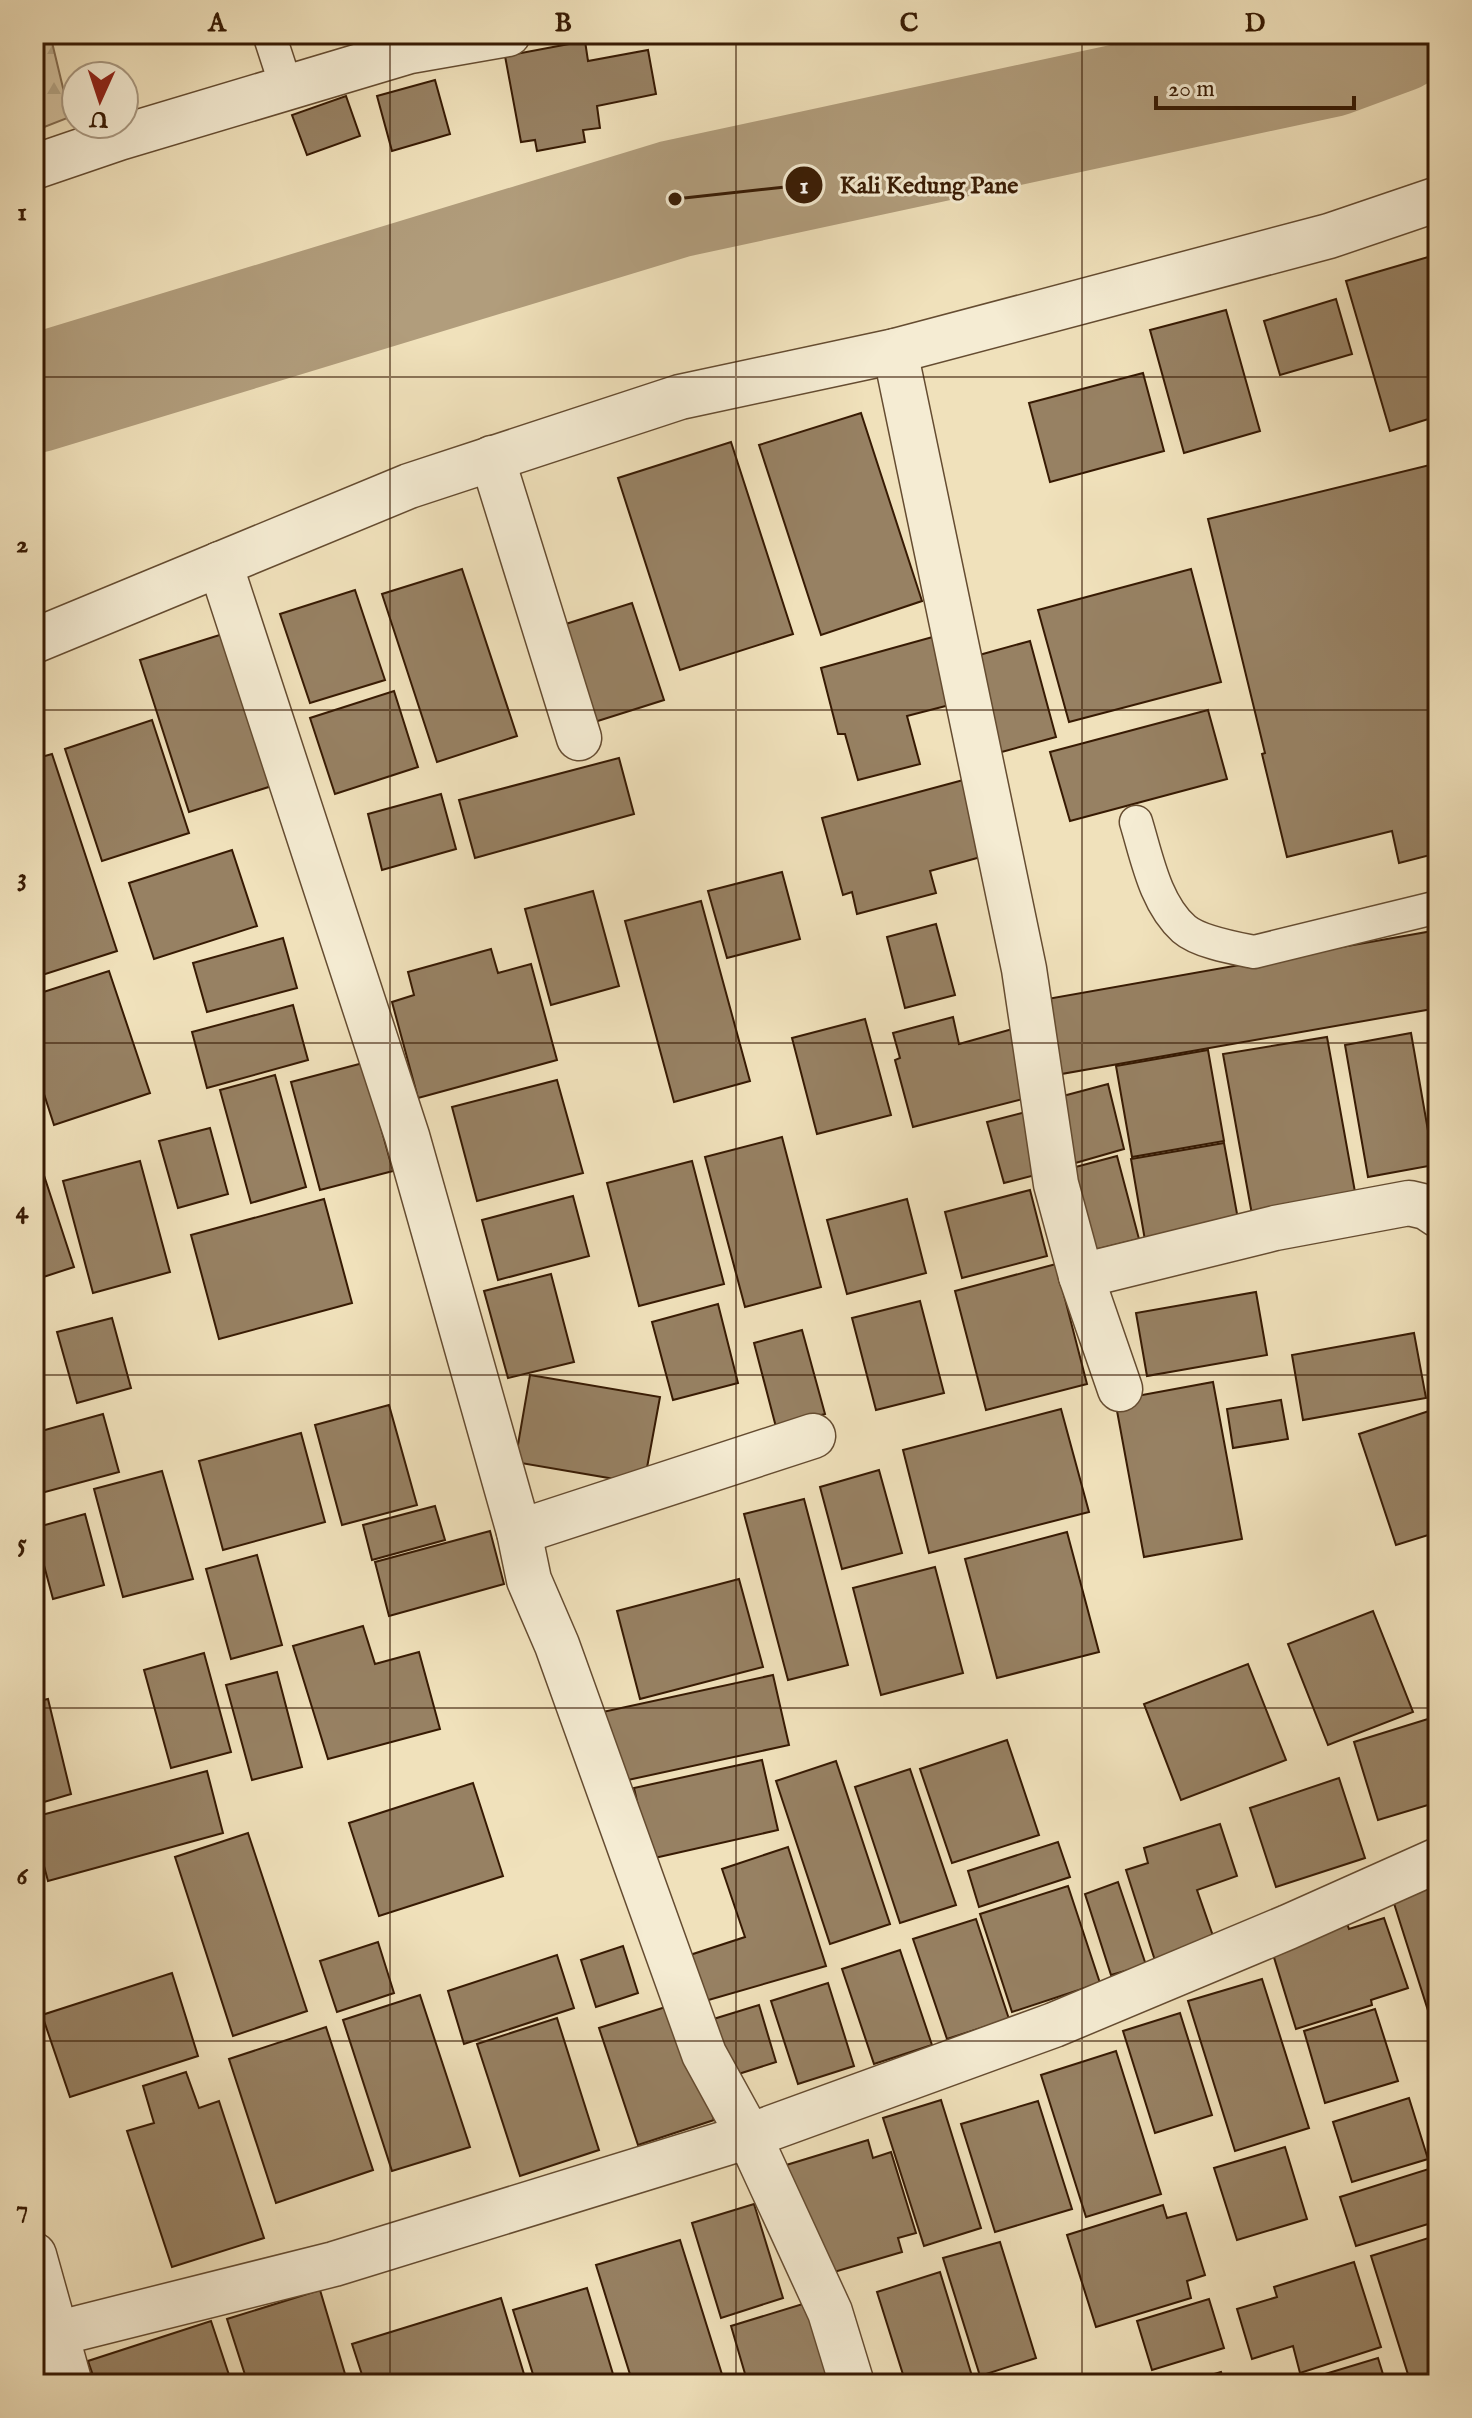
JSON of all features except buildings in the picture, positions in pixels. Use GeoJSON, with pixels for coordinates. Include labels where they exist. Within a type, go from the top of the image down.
{"type":"FeatureCollection","features":[{"type":"Feature","properties":{"kind":"street"},"geometry":{"type":"LineString","coordinates":[[34,167],[286,86],[410,51],[508,34]]}},
{"type":"Feature","properties":{"kind":"street"},"geometry":{"type":"LineString","coordinates":[[34,641],[409,486],[680,397],[895,351],[1329,236],[1438,199]]}},
{"type":"Feature","properties":{"kind":"street"},"geometry":{"type":"LineString","coordinates":[[895,351],[1024,969],[1056,1184],[1081,1276],[1120,1389]]}},
{"type":"Feature","properties":{"kind":"street"},"geometry":{"type":"LineString","coordinates":[[492,458],[579,738]]}},
{"type":"Feature","properties":{"kind":"street"},"geometry":{"type":"LineString","coordinates":[[220,564],[407,1136],[519,1532],[529,1580],[557,1645],[704,2054],[749,2136],[830,2312],[852,2384]]}},
{"type":"Feature","properties":{"kind":"street"},"geometry":{"type":"LineString","coordinates":[[1081,1276],[1275,1228],[1409,1203],[1426,1207],[1438,1215]]}},
{"type":"Feature","properties":{"kind":"street"},"geometry":{"type":"LineString","coordinates":[[519,1532],[813,1436]]}},
{"type":"Feature","properties":{"kind":"street"},"geometry":{"type":"LineString","coordinates":[[34,2255],[56,2366],[334,2264],[749,2136],[1054,2025],[1438,1860]]}},
{"type":"Feature","properties":{"kind":"lane"},"geometry":{"type":"LineString","coordinates":[[269,34],[286,86]]}},
{"type":"Feature","properties":{"kind":"lane"},"geometry":{"type":"LineString","coordinates":[[1136,822],[1161,899],[1185,930],[1225,947],[1254,952],[1438,907]]}},
{"type":"Feature","properties":{"kind":"green space"},"geometry":{"type":"Polygon","coordinates":[[[34,34],[50,34],[60,76],[60,121],[34,131],[34,34]]]}},
{"type":"Feature","properties":{"kind":"waterway"},"geometry":{"type":"LineString","coordinates":[[34,394],[675,199],[1330,58],[1395,34]]}},
{"type":"Feature","properties":{"kind":"place","name":"Kali Kedung Pane"},"geometry":{"type":"Point","coordinates":[675,199]}}]}
